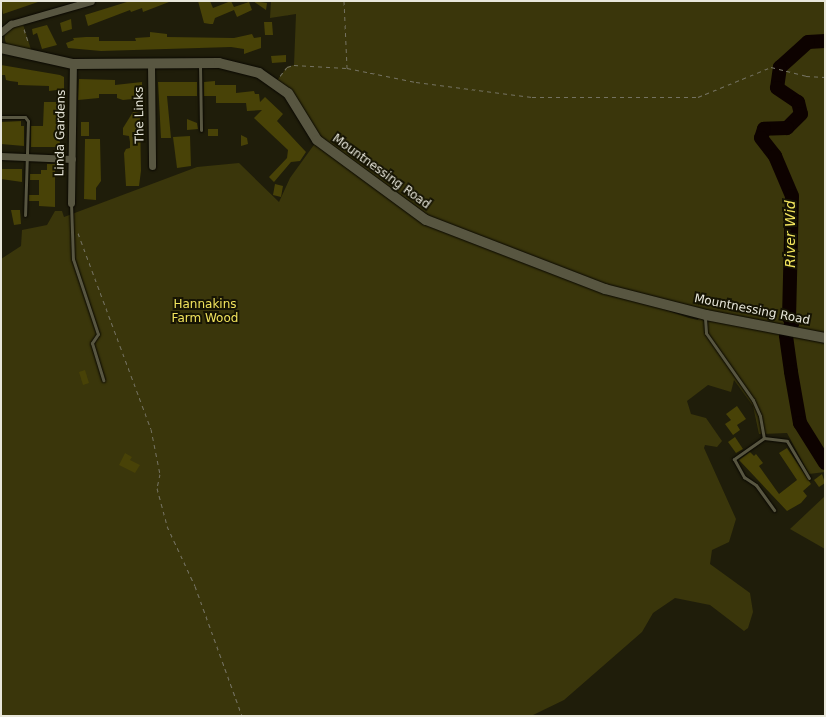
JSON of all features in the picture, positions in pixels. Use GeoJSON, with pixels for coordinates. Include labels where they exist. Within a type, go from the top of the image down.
{"type":"FeatureCollection","features":[{"type":"Feature","properties":{"kind":"street"},"geometry":{"type":"LineString","coordinates":[[1,32],[22,21],[92,1]]}},
{"type":"Feature","properties":{"kind":"street","name":"Mountnessing Road"},"geometry":{"type":"LineString","coordinates":[[1,48],[73,64],[200,62],[240,67],[276,82],[288,93],[316,140],[426,220],[604,289],[706,314],[825,338]]}},
{"type":"Feature","properties":{"kind":"street","name":"Linda Gardens"},"geometry":{"type":"LineString","coordinates":[[70,203],[73,64]]}},
{"type":"Feature","properties":{"kind":"street","name":"The Links"},"geometry":{"type":"LineString","coordinates":[[151,64],[152,166]]}},
{"type":"Feature","properties":{"kind":"street"},"geometry":{"type":"LineString","coordinates":[[1,156],[72,159]]}},
{"type":"Feature","properties":{"kind":"lane"},"geometry":{"type":"LineString","coordinates":[[200,62],[201,130]]}},
{"type":"Feature","properties":{"kind":"lane"},"geometry":{"type":"LineString","coordinates":[[1,117],[26,117],[28,121],[25,215]]}},
{"type":"Feature","properties":{"kind":"lane"},"geometry":{"type":"LineString","coordinates":[[70,203],[73,260],[98,334],[92,343],[103,380]]}},
{"type":"Feature","properties":{"kind":"lane"},"geometry":{"type":"LineString","coordinates":[[706,314],[703,325],[706,332],[753,400],[760,416],[764,438]]}},
{"type":"Feature","properties":{"kind":"lane"},"geometry":{"type":"LineString","coordinates":[[774,510],[756,485],[744,477],[734,459],[764,438],[787,441],[809,478]]}},
{"type":"Feature","properties":{"kind":"path"},"geometry":{"type":"LineString","coordinates":[[344,1],[347,68]]}},
{"type":"Feature","properties":{"kind":"path"},"geometry":{"type":"LineString","coordinates":[[22,21],[33,56]]}},
{"type":"Feature","properties":{"kind":"path"},"geometry":{"type":"LineString","coordinates":[[276,82],[287,67],[294,65],[347,68],[416,82],[532,97],[698,97],[771,67],[825,77]]}},
{"type":"Feature","properties":{"kind":"path"},"geometry":{"type":"LineString","coordinates":[[76,225],[91,274],[151,429],[160,474],[157,488],[167,526],[195,586],[217,652],[242,716]]}},
{"type":"Feature","properties":{"kind":"green space","name":"Hannakins Farm Wood"},"geometry":{"type":"Polygon","coordinates":[[[271,1],[825,1],[825,472],[809,474],[787,433],[759,434],[753,406],[734,380],[731,392],[708,385],[687,401],[691,414],[706,418],[722,441],[717,447],[705,445],[704,448],[736,519],[729,542],[712,550],[710,564],[750,593],[753,612],[748,628],[744,631],[710,605],[675,598],[653,613],[642,632],[564,700],[531,716],[1,716],[1,259],[21,246],[22,230],[47,225],[55,211],[62,211],[64,217],[197,167],[239,163],[279,202],[290,178],[316,142],[276,82],[287,67],[294,65],[296,14],[270,18],[271,1]],[[595,281],[605,289],[689,318],[698,320],[702,311],[595,281]]]}},
{"type":"Feature","properties":{"kind":"green space"},"geometry":{"type":"Polygon","coordinates":[[[22,21],[33,56],[8,50],[4,28],[22,21]]]}},
{"type":"Feature","properties":{"kind":"green space"},"geometry":{"type":"Polygon","coordinates":[[[825,496],[825,549],[790,529],[825,496]]]}},
{"type":"Feature","properties":{"kind":"building"},"geometry":{"type":"Polygon","coordinates":[[[1,1],[38,1],[38,2],[3,14],[1,1]]]}},
{"type":"Feature","properties":{"kind":"building"},"geometry":{"type":"Polygon","coordinates":[[[130,1],[169,2],[143,12],[142,8],[131,12],[130,10],[88,26],[85,15],[130,1]]]}},
{"type":"Feature","properties":{"kind":"building"},"geometry":{"type":"Polygon","coordinates":[[[198,1],[210,1],[213,8],[231,1],[234,7],[249,2],[252,10],[237,17],[234,10],[215,18],[213,24],[204,23],[198,1]]]}},
{"type":"Feature","properties":{"kind":"building"},"geometry":{"type":"Polygon","coordinates":[[[253,1],[267,3],[266,10],[253,1]]]}},
{"type":"Feature","properties":{"kind":"building"},"geometry":{"type":"Polygon","coordinates":[[[71,19],[72,29],[62,32],[60,23],[71,19]]]}},
{"type":"Feature","properties":{"kind":"building"},"geometry":{"type":"Polygon","coordinates":[[[264,22],[272,22],[273,35],[265,35],[264,22]]]}},
{"type":"Feature","properties":{"kind":"building"},"geometry":{"type":"Polygon","coordinates":[[[47,25],[57,45],[42,49],[37,33],[33,35],[32,29],[47,25]]]}},
{"type":"Feature","properties":{"kind":"building"},"geometry":{"type":"Polygon","coordinates":[[[150,32],[167,34],[167,37],[234,38],[252,34],[254,38],[261,37],[261,48],[244,54],[244,49],[231,47],[101,51],[68,48],[66,43],[74,40],[73,38],[86,37],[99,37],[99,41],[136,41],[135,38],[150,37],[150,32]]]}},
{"type":"Feature","properties":{"kind":"building"},"geometry":{"type":"Polygon","coordinates":[[[286,55],[286,62],[272,63],[271,56],[286,55]]]}},
{"type":"Feature","properties":{"kind":"building"},"geometry":{"type":"Polygon","coordinates":[[[1,65],[60,75],[64,77],[64,89],[49,91],[49,86],[18,85],[18,82],[6,80],[5,75],[1,75],[1,65]]]}},
{"type":"Feature","properties":{"kind":"building"},"geometry":{"type":"Polygon","coordinates":[[[79,79],[115,80],[115,85],[142,82],[142,98],[123,100],[117,98],[117,94],[99,94],[99,98],[78,100],[79,79]]]}},
{"type":"Feature","properties":{"kind":"building"},"geometry":{"type":"Polygon","coordinates":[[[215,81],[215,85],[236,85],[236,93],[254,91],[255,94],[259,94],[260,102],[265,97],[283,114],[277,121],[306,152],[300,161],[291,162],[274,182],[269,177],[287,158],[288,150],[254,118],[262,110],[247,111],[246,103],[216,103],[216,96],[204,96],[204,82],[215,81]]]}},
{"type":"Feature","properties":{"kind":"building"},"geometry":{"type":"Polygon","coordinates":[[[158,82],[197,82],[197,96],[167,96],[171,138],[161,138],[158,82]]]}},
{"type":"Feature","properties":{"kind":"building"},"geometry":{"type":"Polygon","coordinates":[[[44,102],[59,102],[60,147],[31,147],[31,126],[43,126],[44,102]]]}},
{"type":"Feature","properties":{"kind":"building"},"geometry":{"type":"Polygon","coordinates":[[[133,112],[139,113],[140,117],[141,171],[139,186],[126,186],[124,153],[126,149],[130,148],[130,142],[129,136],[123,135],[123,128],[133,112]]]}},
{"type":"Feature","properties":{"kind":"building"},"geometry":{"type":"Polygon","coordinates":[[[187,119],[197,123],[198,129],[187,130],[187,119]]]}},
{"type":"Feature","properties":{"kind":"building"},"geometry":{"type":"Polygon","coordinates":[[[21,121],[21,126],[24,126],[24,146],[1,144],[1,122],[21,121]]]}},
{"type":"Feature","properties":{"kind":"building"},"geometry":{"type":"Polygon","coordinates":[[[81,122],[89,122],[89,136],[81,136],[81,122]]]}},
{"type":"Feature","properties":{"kind":"building"},"geometry":{"type":"Polygon","coordinates":[[[208,129],[218,129],[218,136],[208,136],[208,129]]]}},
{"type":"Feature","properties":{"kind":"building"},"geometry":{"type":"Polygon","coordinates":[[[241,135],[247,138],[248,144],[241,146],[241,135]]]}},
{"type":"Feature","properties":{"kind":"building"},"geometry":{"type":"Polygon","coordinates":[[[190,136],[191,166],[177,168],[173,137],[190,136]]]}},
{"type":"Feature","properties":{"kind":"building"},"geometry":{"type":"Polygon","coordinates":[[[85,139],[100,139],[101,181],[96,188],[96,200],[84,199],[85,139]]]}},
{"type":"Feature","properties":{"kind":"building"},"geometry":{"type":"Polygon","coordinates":[[[47,164],[55,164],[55,207],[39,206],[39,201],[29,201],[29,195],[39,195],[39,180],[30,180],[30,174],[41,174],[41,170],[47,170],[47,164]]]}},
{"type":"Feature","properties":{"kind":"building"},"geometry":{"type":"Polygon","coordinates":[[[1,169],[22,169],[22,182],[1,179],[1,169]]]}},
{"type":"Feature","properties":{"kind":"building"},"geometry":{"type":"Polygon","coordinates":[[[275,184],[283,186],[281,197],[273,195],[275,184]]]}},
{"type":"Feature","properties":{"kind":"building"},"geometry":{"type":"Polygon","coordinates":[[[11,210],[20,210],[21,224],[14,225],[11,210]]]}},
{"type":"Feature","properties":{"kind":"building"},"geometry":{"type":"Polygon","coordinates":[[[85,370],[89,383],[83,385],[79,372],[85,370]]]}},
{"type":"Feature","properties":{"kind":"building"},"geometry":{"type":"Polygon","coordinates":[[[737,406],[746,419],[737,425],[740,430],[733,435],[725,424],[731,420],[726,414],[737,406]]]}},
{"type":"Feature","properties":{"kind":"building"},"geometry":{"type":"Polygon","coordinates":[[[735,437],[743,449],[736,453],[728,442],[735,437]]]}},
{"type":"Feature","properties":{"kind":"building"},"geometry":{"type":"Polygon","coordinates":[[[787,448],[811,484],[803,491],[807,496],[801,503],[787,511],[739,460],[750,452],[754,456],[756,454],[763,463],[759,466],[779,494],[797,480],[779,453],[787,448]]]}},
{"type":"Feature","properties":{"kind":"building"},"geometry":{"type":"Polygon","coordinates":[[[125,453],[132,457],[130,460],[140,465],[135,473],[119,465],[125,453]]]}},
{"type":"Feature","properties":{"kind":"building"},"geometry":{"type":"Polygon","coordinates":[[[822,474],[825,483],[819,487],[814,480],[822,474]]]}},
{"type":"Feature","properties":{"kind":"waterway","name":"River Wid"},"geometry":{"type":"LineString","coordinates":[[825,41],[808,42],[780,67],[777,88],[798,102],[801,114],[787,128],[764,129],[761,138],[775,156],[792,196],[789,317],[792,323],[786,336],[800,423],[825,463]]}}]}
